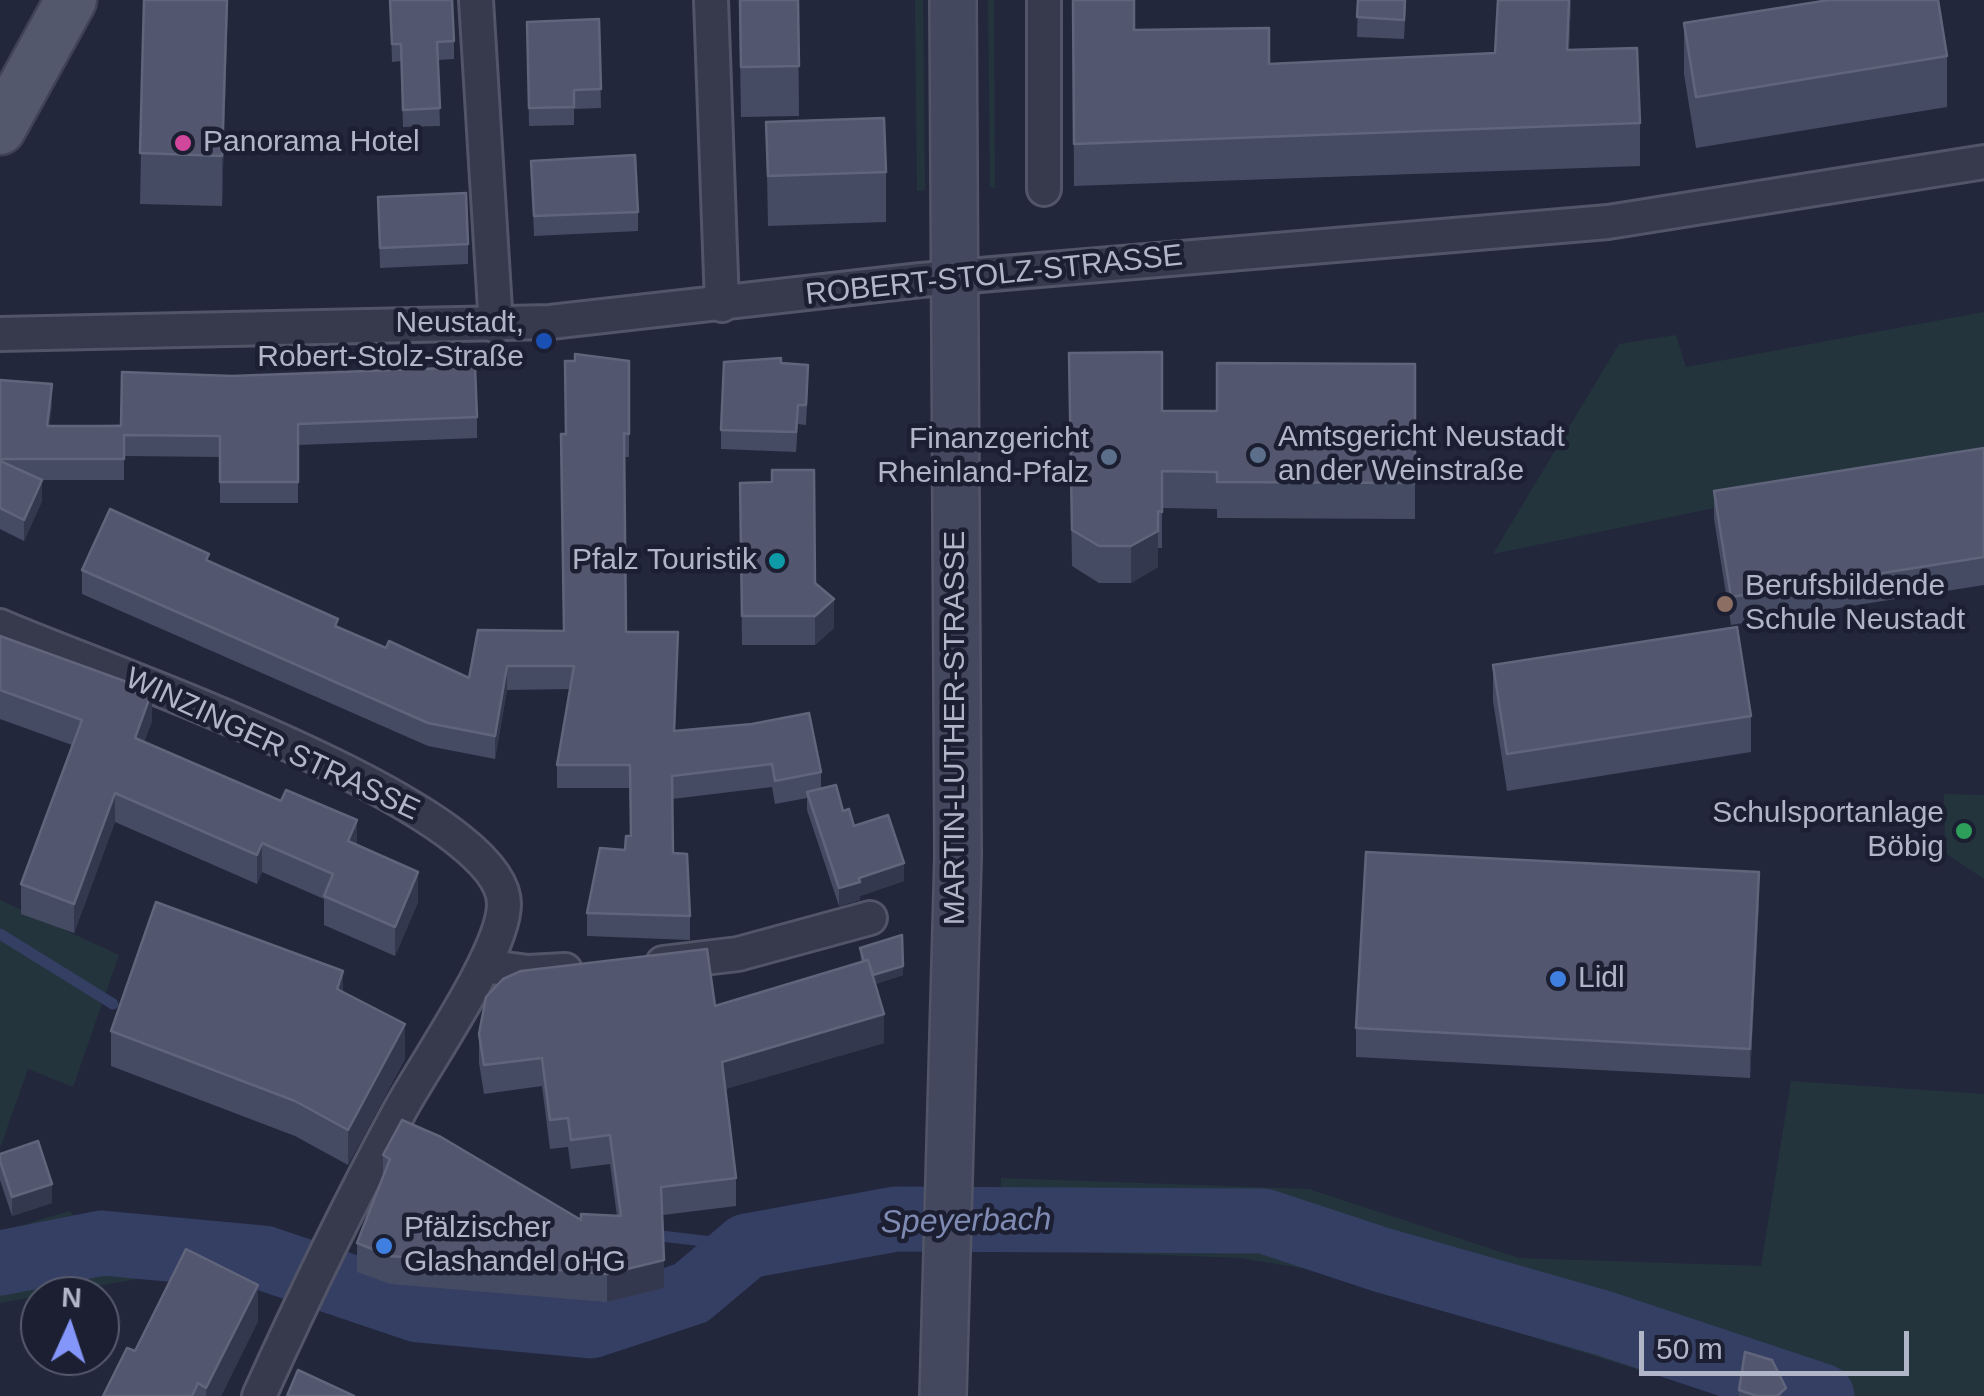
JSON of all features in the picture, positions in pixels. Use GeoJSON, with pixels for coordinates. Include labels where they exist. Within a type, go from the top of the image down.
{"type":"FeatureCollection","features":[{"type":"Feature","properties":{"kind":"main road"},"geometry":{"type":"LineString","coordinates":[[0,129],[71,0]]}},
{"type":"Feature","properties":{"kind":"street"},"geometry":{"type":"LineString","coordinates":[[476,0],[496,326]]}},
{"type":"Feature","properties":{"kind":"street"},"geometry":{"type":"LineString","coordinates":[[711,0],[722,305]]}},
{"type":"Feature","properties":{"kind":"street","name":"MARTIN-LUTHER-STRASSE"},"geometry":{"type":"LineString","coordinates":[[943,1396],[958,856],[953,0]]}},
{"type":"Feature","properties":{"kind":"street"},"geometry":{"type":"LineString","coordinates":[[1044,0],[1044,189]]}},
{"type":"Feature","properties":{"kind":"street","name":"ROBERT-STOLZ-STRASSE"},"geometry":{"type":"LineString","coordinates":[[0,334],[496,326],[954,278],[1608,222],[1984,162]]}},
{"type":"Feature","properties":{"kind":"street","name":"WINZINGER STRASSE"},"geometry":{"type":"LineString","coordinates":[[0,626],[350,774],[447,827],[492,870],[504,903],[484,966],[398,1114],[259,1396]]}},
{"type":"Feature","properties":{"kind":"street"},"geometry":{"type":"LineString","coordinates":[[630,966],[738,954],[870,918]]}},
{"type":"Feature","properties":{"kind":"street"},"geometry":{"type":"LineString","coordinates":[[484,966],[528,972],[594,968]]}},
{"type":"Feature","properties":{"kind":"shaded area"},"geometry":{"type":"Polygon","coordinates":[[[915,0],[923,0],[925,190],[917,191],[915,0]]]}},
{"type":"Feature","properties":{"kind":"shaded area"},"geometry":{"type":"Polygon","coordinates":[[[988,0],[994,0],[995,188],[990,187],[988,0]]]}},
{"type":"Feature","properties":{"kind":"shaded area"},"geometry":{"type":"Polygon","coordinates":[[[1984,312],[1984,452],[1493,554],[1619,344],[1676,335],[1686,367],[1984,312]]]}},
{"type":"Feature","properties":{"kind":"shaded area","name":"Schulsportanlage Böbig"},"geometry":{"type":"Polygon","coordinates":[[[1944,794],[1984,795],[1984,879],[1945,853],[1944,794]]]}},
{"type":"Feature","properties":{"kind":"shaded area"},"geometry":{"type":"Polygon","coordinates":[[[0,900],[119,955],[73,1087],[28,1069],[0,1148],[0,900]]]}},
{"type":"Feature","properties":{"kind":"shaded area"},"geometry":{"type":"Polygon","coordinates":[[[1791,1081],[1984,1094],[1984,1396],[1724,1396],[1318,1271],[1241,1258],[998,1249],[1001,1178],[1309,1189],[1519,1258],[1761,1266],[1791,1081]]]}},
{"type":"Feature","properties":{"kind":"shaded area"},"geometry":{"type":"Polygon","coordinates":[[[69,1211],[110,1251],[273,1270],[268,1289],[160,1275],[120,1282],[120,1276],[20,1276],[20,1300],[0,1303],[0,1232],[69,1211]]]}},
{"type":"Feature","properties":{"kind":"building","name":"Panorama Hotel"},"geometry":{"type":"Polygon","coordinates":[[[144,0],[227,0],[222,156],[140,153],[144,0]]]}},
{"type":"Feature","properties":{"kind":"building"},"geometry":{"type":"Polygon","coordinates":[[[390,0],[452,0],[454,41],[437,42],[440,108],[403,110],[401,44],[392,44],[390,0]]]}},
{"type":"Feature","properties":{"kind":"building"},"geometry":{"type":"Polygon","coordinates":[[[740,0],[798,0],[799,66],[741,67],[740,0]]]}},
{"type":"Feature","properties":{"kind":"building"},"geometry":{"type":"Polygon","coordinates":[[[1073,0],[1134,0],[1134,30],[1269,28],[1269,64],[1495,53],[1498,0],[1569,0],[1567,50],[1637,48],[1640,123],[1074,144],[1073,0]]]}},
{"type":"Feature","properties":{"kind":"building"},"geometry":{"type":"Polygon","coordinates":[[[1358,0],[1405,0],[1404,20],[1357,17],[1358,0]]]}},
{"type":"Feature","properties":{"kind":"building"},"geometry":{"type":"Polygon","coordinates":[[[1829,0],[1938,0],[1947,56],[1696,97],[1684,23],[1829,0]]]}},
{"type":"Feature","properties":{"kind":"building"},"geometry":{"type":"Polygon","coordinates":[[[599,19],[601,89],[574,90],[574,107],[529,108],[527,22],[599,19]]]}},
{"type":"Feature","properties":{"kind":"building"},"geometry":{"type":"Polygon","coordinates":[[[884,118],[886,172],[768,176],[766,122],[884,118]]]}},
{"type":"Feature","properties":{"kind":"building"},"geometry":{"type":"Polygon","coordinates":[[[635,155],[638,212],[534,216],[531,161],[635,155]]]}},
{"type":"Feature","properties":{"kind":"building"},"geometry":{"type":"Polygon","coordinates":[[[466,193],[468,244],[380,248],[378,197],[466,193]]]}},
{"type":"Feature","properties":{"kind":"building"},"geometry":{"type":"Polygon","coordinates":[[[1162,352],[1162,411],[1217,411],[1217,363],[1415,364],[1415,483],[1217,482],[1217,472],[1162,471],[1158,531],[1131,546],[1099,546],[1072,530],[1069,353],[1162,352]]]}},
{"type":"Feature","properties":{"kind":"building"},"geometry":{"type":"Polygon","coordinates":[[[575,354],[629,361],[629,434],[624,433],[626,632],[678,632],[674,731],[752,724],[809,713],[821,772],[775,781],[772,764],[672,776],[673,853],[687,854],[690,916],[587,913],[600,848],[625,850],[626,836],[631,836],[630,765],[557,765],[574,666],[507,666],[495,736],[428,723],[82,570],[110,509],[209,554],[206,560],[338,619],[335,626],[386,648],[389,641],[469,678],[478,630],[564,631],[561,434],[566,434],[565,361],[575,361],[575,354]]]}},
{"type":"Feature","properties":{"kind":"building"},"geometry":{"type":"Polygon","coordinates":[[[781,358],[781,363],[808,365],[806,405],[798,405],[796,432],[721,430],[724,362],[781,358]]]}},
{"type":"Feature","properties":{"kind":"building"},"geometry":{"type":"Polygon","coordinates":[[[475,367],[477,417],[298,424],[298,482],[220,482],[220,436],[124,435],[124,459],[0,459],[0,380],[52,384],[47,426],[121,426],[122,372],[232,376],[475,367]]]}},
{"type":"Feature","properties":{"kind":"building"},"geometry":{"type":"Polygon","coordinates":[[[1984,448],[1984,557],[1731,597],[1714,491],[1984,448]]]}},
{"type":"Feature","properties":{"kind":"building"},"geometry":{"type":"Polygon","coordinates":[[[0,461],[42,480],[24,520],[0,508],[0,461]]]}},
{"type":"Feature","properties":{"kind":"building","name":"Pfalz Touristik"},"geometry":{"type":"Polygon","coordinates":[[[772,470],[814,470],[815,583],[834,599],[815,616],[742,616],[740,483],[772,482],[772,470]]]}},
{"type":"Feature","properties":{"kind":"building"},"geometry":{"type":"Polygon","coordinates":[[[1737,627],[1751,716],[1507,754],[1493,665],[1737,627]]]}},
{"type":"Feature","properties":{"kind":"building"},"geometry":{"type":"Polygon","coordinates":[[[0,636],[152,691],[135,738],[281,801],[286,790],[357,820],[348,841],[418,872],[395,927],[324,896],[333,874],[262,843],[257,855],[115,793],[74,904],[21,884],[82,720],[0,690],[0,636]]]}},
{"type":"Feature","properties":{"kind":"building"},"geometry":{"type":"Polygon","coordinates":[[[836,785],[843,811],[849,809],[854,826],[888,815],[904,863],[839,888],[807,792],[836,785]]]}},
{"type":"Feature","properties":{"kind":"building","name":"Lidl"},"geometry":{"type":"Polygon","coordinates":[[[1366,852],[1759,872],[1750,1049],[1356,1028],[1366,852]]]}},
{"type":"Feature","properties":{"kind":"building"},"geometry":{"type":"Polygon","coordinates":[[[156,902],[343,971],[337,989],[405,1024],[348,1130],[295,1101],[111,1031],[156,902]]]}},
{"type":"Feature","properties":{"kind":"building"},"geometry":{"type":"Polygon","coordinates":[[[902,935],[903,966],[873,975],[860,948],[902,935]]]}},
{"type":"Feature","properties":{"kind":"building"},"geometry":{"type":"Polygon","coordinates":[[[707,949],[715,1006],[868,960],[884,1014],[722,1062],[736,1178],[661,1187],[664,1260],[607,1274],[390,1256],[357,1243],[390,1159],[383,1155],[402,1120],[441,1137],[581,1220],[581,1214],[621,1216],[610,1135],[571,1140],[568,1118],[550,1120],[542,1058],[484,1065],[479,1034],[486,997],[503,979],[521,971],[707,949]]]}},
{"type":"Feature","properties":{"kind":"building"},"geometry":{"type":"Polygon","coordinates":[[[38,1141],[52,1184],[12,1197],[0,1154],[38,1141]]]}},
{"type":"Feature","properties":{"kind":"building"},"geometry":{"type":"Polygon","coordinates":[[[186,1249],[258,1285],[206,1388],[198,1383],[192,1396],[103,1396],[113,1376],[120,1376],[120,1362],[127,1348],[135,1351],[186,1249]]]}},
{"type":"Feature","properties":{"kind":"building"},"geometry":{"type":"Polygon","coordinates":[[[1745,1352],[1772,1360],[1786,1388],[1777,1396],[1757,1396],[1739,1390],[1745,1352]]]}},
{"type":"Feature","properties":{"kind":"building"},"geometry":{"type":"Polygon","coordinates":[[[298,1370],[354,1396],[287,1396],[298,1370]]]}},
{"type":"Feature","properties":{"kind":"waterway"},"geometry":{"type":"LineString","coordinates":[[0,934],[113,1004]]}},
{"type":"Feature","properties":{"kind":"waterway","name":"Speyerbach"},"geometry":{"type":"LineString","coordinates":[[0,1263],[102,1243],[264,1258],[418,1310],[591,1326],[691,1293],[747,1246],[896,1219],[1264,1221],[1382,1260],[1603,1323],[1822,1396]]}},
{"type":"Feature","properties":{"kind":"waterway"},"geometry":{"type":"LineString","coordinates":[[652,1235],[747,1246]]}},
{"type":"Feature","properties":{"kind":"place","name":"Panorama Hotel"},"geometry":{"type":"Point","coordinates":[183,143]}},
{"type":"Feature","properties":{"kind":"place","name":"Neustadt, Robert-Stolz-Straße"},"geometry":{"type":"Point","coordinates":[544,341]}},
{"type":"Feature","properties":{"kind":"place","name":"Amtsgericht Neustadt an der Weinstraße"},"geometry":{"type":"Point","coordinates":[1258,455]}},
{"type":"Feature","properties":{"kind":"place","name":"Finanzgericht Rheinland-Pfalz"},"geometry":{"type":"Point","coordinates":[1109,457]}},
{"type":"Feature","properties":{"kind":"place","name":"Pfalz Touristik"},"geometry":{"type":"Point","coordinates":[777,561]}},
{"type":"Feature","properties":{"kind":"place","name":"Berufsbildende Schule Neustadt"},"geometry":{"type":"Point","coordinates":[1725,604]}},
{"type":"Feature","properties":{"kind":"place","name":"Schulsportanlage Böbig"},"geometry":{"type":"Point","coordinates":[1964,831]}},
{"type":"Feature","properties":{"kind":"place","name":"Lidl"},"geometry":{"type":"Point","coordinates":[1558,979]}},
{"type":"Feature","properties":{"kind":"place","name":"Pfälzischer Glashandel oHG"},"geometry":{"type":"Point","coordinates":[384,1246]}}]}
